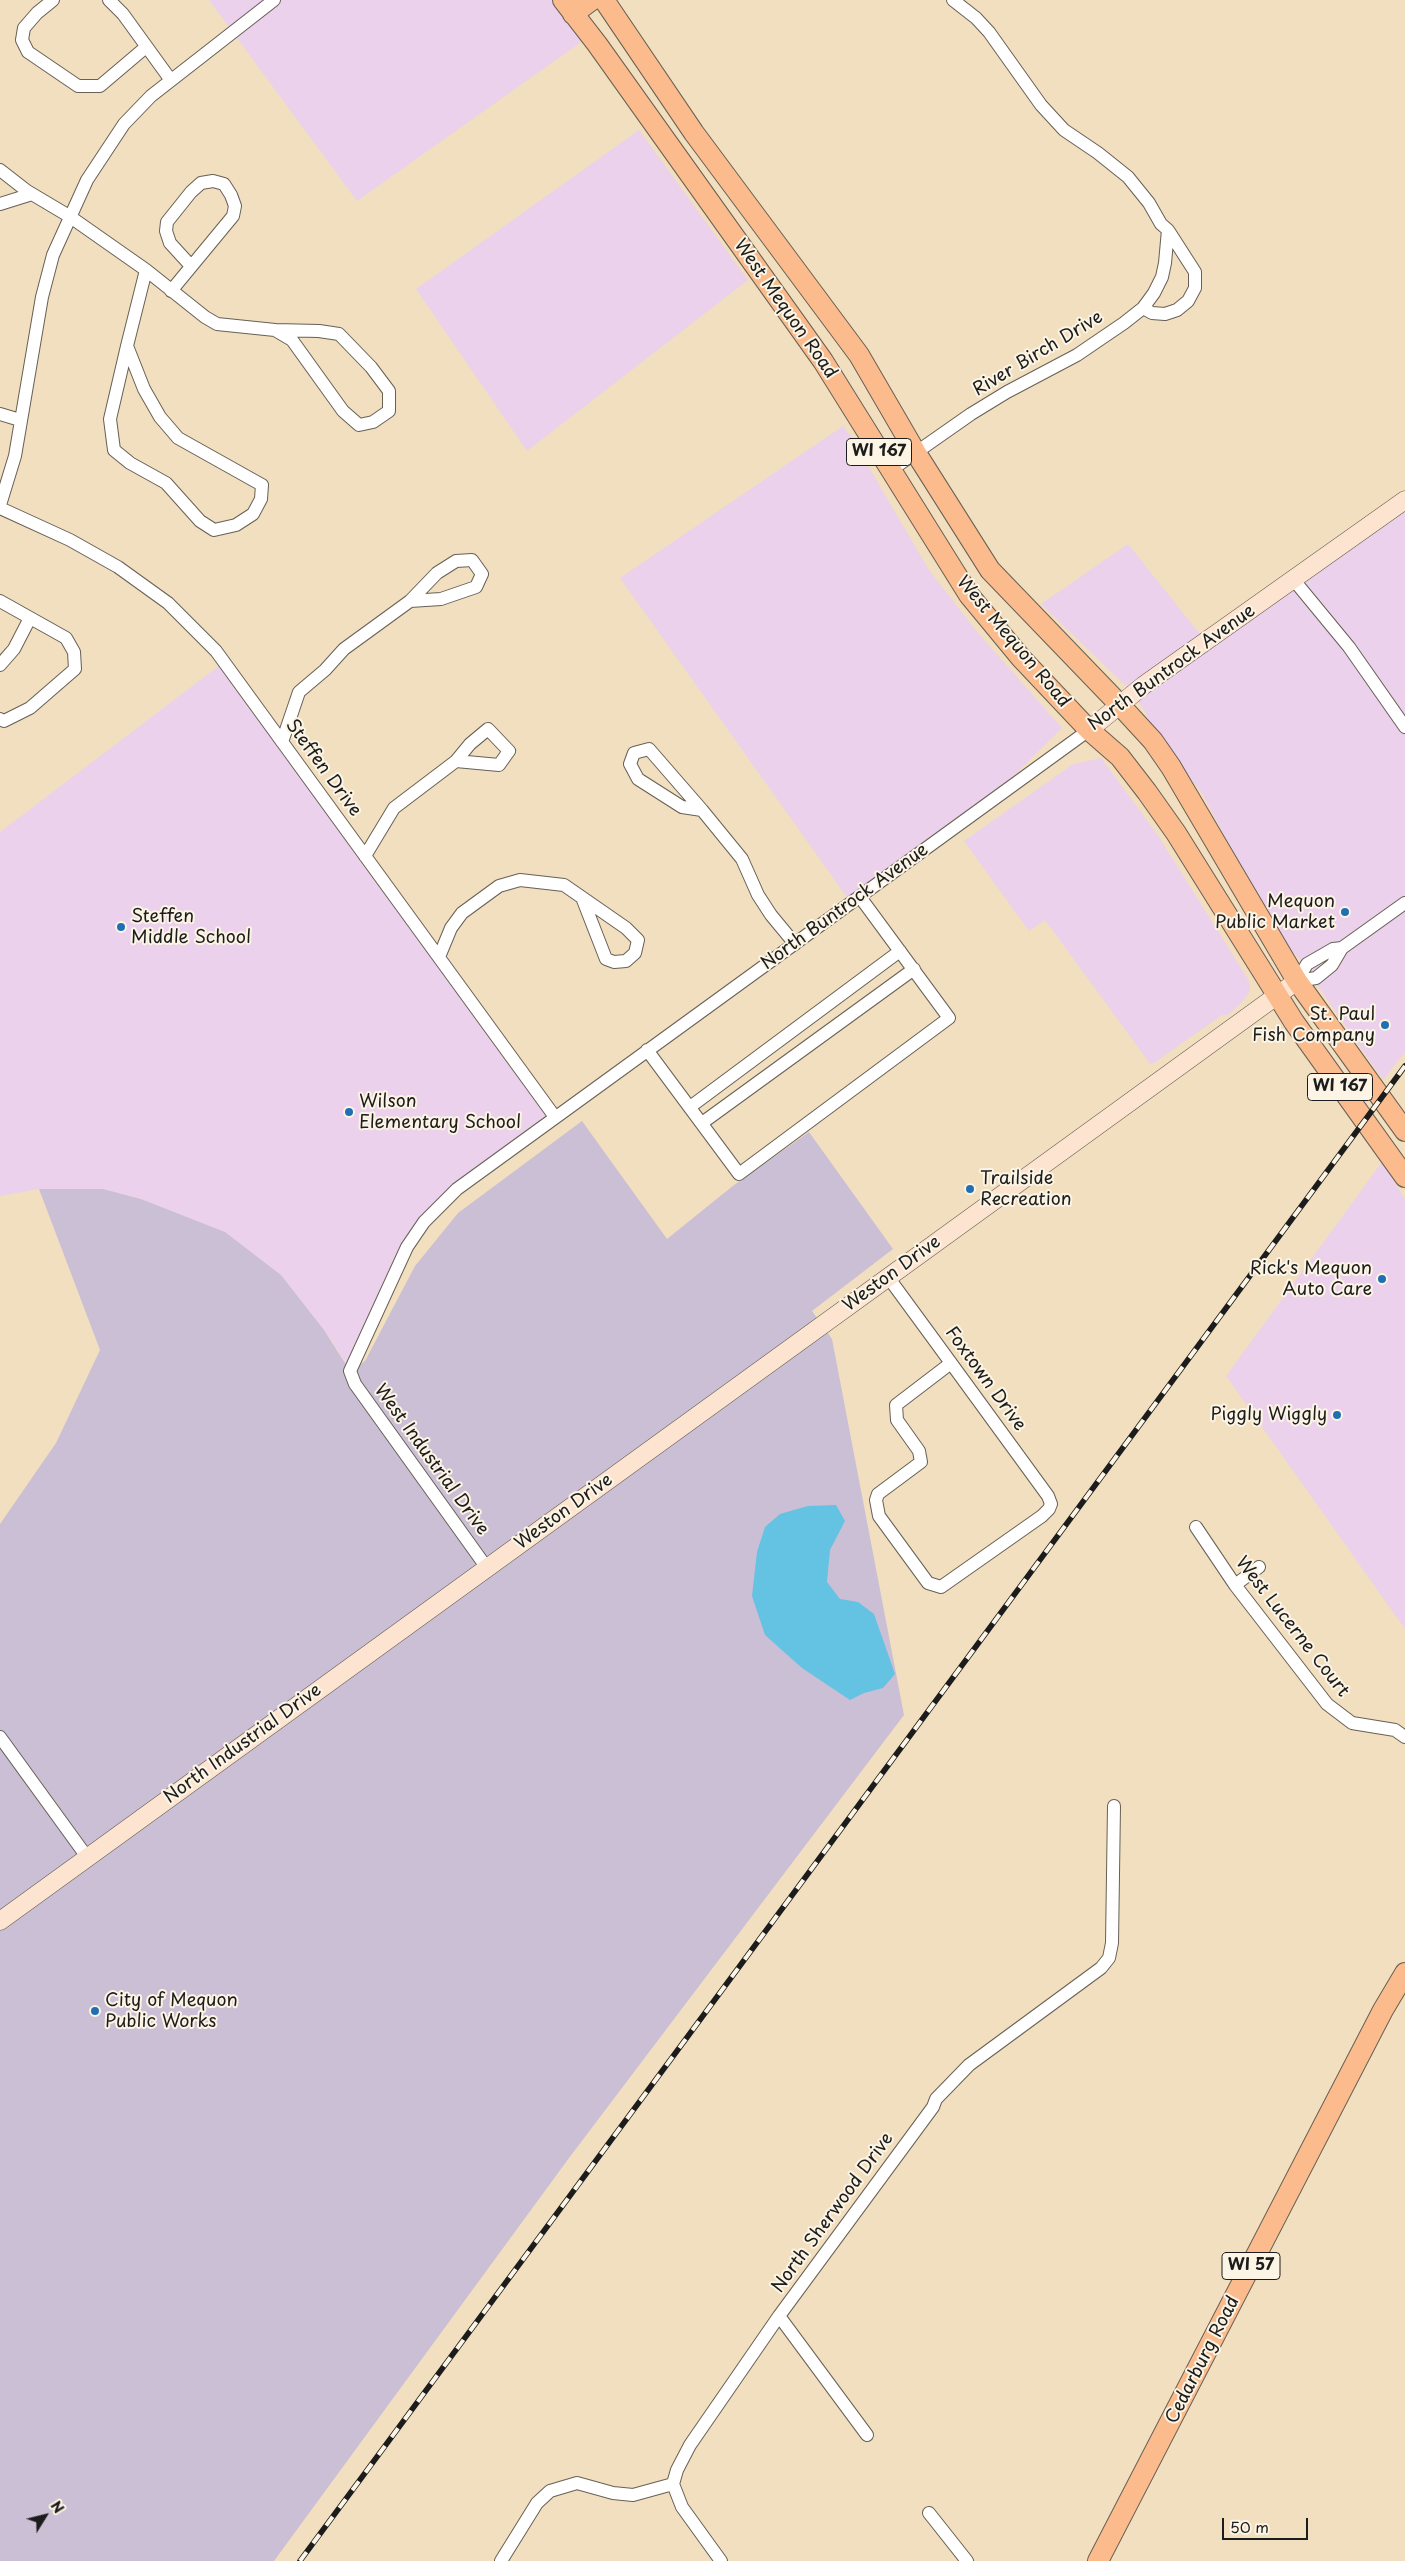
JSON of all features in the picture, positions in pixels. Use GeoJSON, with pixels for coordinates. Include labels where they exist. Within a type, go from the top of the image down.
{"type":"FeatureCollection","features":[{"type":"Feature","properties":{"kind":"main road"},"geometry":{"type":"LineString","coordinates":[[568,7],[592,0]]}},
{"type":"Feature","properties":{"kind":"main road","name":"West Mequon Road"},"geometry":{"type":"LineString","coordinates":[[604,0],[694,133],[859,355],[916,453],[990,570],[1120,704],[1153,741],[1187,792],[1297,981],[1405,1131]]}},
{"type":"Feature","properties":{"kind":"main road","name":"West Mequon Road"},"geometry":{"type":"LineString","coordinates":[[568,7],[823,361],[969,595],[1021,658],[1089,730],[1120,757],[1148,792],[1176,833],[1276,996],[1405,1177]]}},
{"type":"Feature","properties":{"kind":"main road"},"geometry":{"type":"LineString","coordinates":[[745,251],[769,233]]}},
{"type":"Feature","properties":{"kind":"main road","name":"Cedarburg Road"},"geometry":{"type":"LineString","coordinates":[[1098,2561],[1383,2010],[1405,1973]]}},
{"type":"Feature","properties":{"kind":"street"},"geometry":{"type":"LineString","coordinates":[[53,0],[37,13],[24,28],[22,40],[28,52],[78,86],[100,86],[146,47]]}},
{"type":"Feature","properties":{"kind":"street"},"geometry":{"type":"LineString","coordinates":[[109,0],[123,14],[170,79]]}},
{"type":"Feature","properties":{"kind":"street"},"geometry":{"type":"LineString","coordinates":[[0,507],[15,456],[42,297],[53,255],[69,216],[103,154],[124,124],[170,79],[274,0]]}},
{"type":"Feature","properties":{"kind":"street"},"geometry":{"type":"LineString","coordinates":[[953,0],[976,18],[989,32],[1041,105],[1064,130],[1098,153],[1128,177],[1149,203],[1161,224],[1168,230],[1195,272],[1195,288],[1188,301],[1177,310],[1165,314],[1152,313],[1143,308]]}},
{"type":"Feature","properties":{"kind":"street"},"geometry":{"type":"LineString","coordinates":[[0,170],[32,194],[69,216],[146,270],[171,291],[217,324],[339,334],[372,367],[389,391],[389,411],[373,422],[359,425],[343,411],[292,340],[275,330]]}},
{"type":"Feature","properties":{"kind":"street"},"geometry":{"type":"LineString","coordinates":[[171,291],[233,216],[235,206],[232,195],[224,184],[213,181],[201,183],[191,192],[167,222],[166,231],[170,242],[191,266]]}},
{"type":"Feature","properties":{"kind":"street"},"geometry":{"type":"LineString","coordinates":[[0,204],[32,194]]}},
{"type":"Feature","properties":{"kind":"street","name":"River Birch Drive"},"geometry":{"type":"LineString","coordinates":[[891,470],[1007,392],[1077,355],[1143,308],[1162,277],[1168,230]]}},
{"type":"Feature","properties":{"kind":"street"},"geometry":{"type":"LineString","coordinates":[[127,346],[144,389],[160,416],[178,438],[262,485],[261,499],[253,514],[236,525],[214,530],[200,521],[166,483],[130,463],[114,450],[110,419],[127,346],[146,270]]}},
{"type":"Feature","properties":{"kind":"street"},"geometry":{"type":"LineString","coordinates":[[0,414],[20,420]]}},
{"type":"Feature","properties":{"kind":"street","name":"North Buntrock Avenue"},"geometry":{"type":"LineString","coordinates":[[350,1371],[407,1247],[424,1222],[457,1189],[1089,730],[1120,704],[1405,500]]}},
{"type":"Feature","properties":{"kind":"street","name":"Steffen Drive"},"geometry":{"type":"LineString","coordinates":[[0,507],[78,544],[118,567],[168,603],[216,651],[555,1117]]}},
{"type":"Feature","properties":{"kind":"street"},"geometry":{"type":"LineString","coordinates":[[282,742],[299,692],[325,670],[344,649],[410,601],[436,573],[456,561],[472,560],[482,574],[476,587],[441,599],[410,601]]}},
{"type":"Feature","properties":{"kind":"street"},"geometry":{"type":"LineString","coordinates":[[1293,580],[1349,647],[1405,727]]}},
{"type":"Feature","properties":{"kind":"street"},"geometry":{"type":"LineString","coordinates":[[0,601],[66,638],[74,652],[75,669],[30,708],[4,722],[0,719]]}},
{"type":"Feature","properties":{"kind":"street"},"geometry":{"type":"LineString","coordinates":[[0,665],[14,649],[30,618]]}},
{"type":"Feature","properties":{"kind":"street"},"geometry":{"type":"LineString","coordinates":[[702,810],[682,807],[638,779],[630,764],[634,752],[649,749],[702,810],[742,859],[758,895],[771,915],[795,944]]}},
{"type":"Feature","properties":{"kind":"street"},"geometry":{"type":"LineString","coordinates":[[365,856],[394,808],[456,761]]}},
{"type":"Feature","properties":{"kind":"street"},"geometry":{"type":"LineString","coordinates":[[439,956],[451,928],[462,913],[499,886],[520,880],[564,885],[626,928],[638,940],[635,953],[626,961],[614,962],[606,959],[583,900]]}},
{"type":"Feature","properties":{"kind":"street"},"geometry":{"type":"LineString","coordinates":[[647,1050],[740,1174],[949,1018],[860,897]]}},
{"type":"Feature","properties":{"kind":"street"},"geometry":{"type":"LineString","coordinates":[[1297,981],[1316,978],[1332,965],[1342,948],[1405,904]]}},
{"type":"Feature","properties":{"kind":"street"},"geometry":{"type":"LineString","coordinates":[[690,1107],[900,951]]}},
{"type":"Feature","properties":{"kind":"street"},"geometry":{"type":"LineString","coordinates":[[702,1123],[914,969]]}},
{"type":"Feature","properties":{"kind":"street","name":"Weston Drive"},"geometry":{"type":"LineString","coordinates":[[487,1568],[1297,981]]}},
{"type":"Feature","properties":{"kind":"street","name":"Foxtown Drive"},"geometry":{"type":"LineString","coordinates":[[888,1277],[1048,1496],[1051,1504],[1042,1516],[941,1587],[928,1583],[879,1516],[876,1500],[878,1494],[921,1462],[919,1451],[897,1420],[896,1405],[951,1364]]}},
{"type":"Feature","properties":{"kind":"street","name":"West Industrial Drive"},"geometry":{"type":"LineString","coordinates":[[350,1371],[355,1384],[487,1568]]}},
{"type":"Feature","properties":{"kind":"street","name":"West Lucerne Court"},"geometry":{"type":"LineString","coordinates":[[1196,1527],[1235,1585],[1326,1704],[1352,1723],[1395,1730],[1405,1737]]}},
{"type":"Feature","properties":{"kind":"street"},"geometry":{"type":"LineString","coordinates":[[1235,1585],[1259,1566]]}},
{"type":"Feature","properties":{"kind":"street","name":"North Industrial Drive"},"geometry":{"type":"LineString","coordinates":[[0,1921],[487,1568]]}},
{"type":"Feature","properties":{"kind":"street"},"geometry":{"type":"LineString","coordinates":[[0,1737],[87,1857]]}},
{"type":"Feature","properties":{"kind":"street","name":"North Sherwood Drive"},"geometry":{"type":"LineString","coordinates":[[673,2484],[676,2470],[690,2445],[779,2316],[933,2107],[936,2099],[969,2065],[1101,1968],[1109,1958],[1112,1944],[1114,1806]]}},
{"type":"Feature","properties":{"kind":"street"},"geometry":{"type":"LineString","coordinates":[[779,2316],[867,2435]]}},
{"type":"Feature","properties":{"kind":"street"},"geometry":{"type":"LineString","coordinates":[[501,2561],[537,2503],[550,2491],[577,2483],[613,2493],[633,2495],[673,2484],[682,2507],[721,2561]]}},
{"type":"Feature","properties":{"kind":"street"},"geometry":{"type":"LineString","coordinates":[[929,2513],[967,2561]]}},
{"type":"Feature","properties":{"kind":"shaded area"},"geometry":{"type":"Polygon","coordinates":[[[209,0],[555,0],[584,40],[357,201],[209,0]]]}},
{"type":"Feature","properties":{"kind":"shaded area"},"geometry":{"type":"Polygon","coordinates":[[[639,130],[748,280],[527,451],[416,289],[639,130]]]}},
{"type":"Feature","properties":{"kind":"shaded area"},"geometry":{"type":"Polygon","coordinates":[[[843,426],[929,570],[978,633],[1062,728],[978,811],[851,903],[620,578],[843,426]]]}},
{"type":"Feature","properties":{"kind":"shaded area"},"geometry":{"type":"Polygon","coordinates":[[[1405,512],[1405,1052],[1383,1080],[1297,956],[1288,950],[1243,872],[1203,795],[1150,725],[1145,711],[1126,686],[1041,604],[1128,544],[1211,648],[1405,512]]]}},
{"type":"Feature","properties":{"kind":"shaded area"},"geometry":{"type":"Polygon","coordinates":[[[224,662],[555,1117],[424,1222],[350,1371],[332,1341],[281,1275],[225,1232],[141,1199],[103,1189],[39,1189],[0,1196],[0,832],[224,662]]]}},
{"type":"Feature","properties":{"kind":"shaded area"},"geometry":{"type":"Polygon","coordinates":[[[1101,758],[1157,834],[1248,979],[1250,986],[1249,993],[1243,1001],[1228,1015],[1222,1015],[1151,1065],[1045,920],[1029,931],[964,841],[1073,764],[1101,758]]]}},
{"type":"Feature","properties":{"kind":"shaded area"},"geometry":{"type":"Polygon","coordinates":[[[582,1121],[667,1239],[734,1185],[809,1132],[893,1249],[812,1311],[832,1339],[904,1715],[569,2158],[274,2561],[0,2561],[0,1524],[56,1443],[100,1350],[39,1189],[103,1189],[141,1199],[225,1232],[281,1275],[324,1330],[350,1371],[365,1361],[415,1266],[458,1213],[582,1121]]]}},
{"type":"Feature","properties":{"kind":"shaded area"},"geometry":{"type":"Polygon","coordinates":[[[1382,1162],[1405,1199],[1405,1629],[1226,1376],[1382,1162]]]}},
{"type":"Feature","properties":{"kind":"water"},"geometry":{"type":"Polygon","coordinates":[[[836,1505],[845,1521],[830,1550],[827,1582],[840,1599],[858,1602],[874,1614],[895,1674],[883,1688],[864,1693],[850,1700],[802,1668],[765,1635],[752,1596],[757,1552],[765,1527],[780,1514],[808,1506],[836,1505]]]}},
{"type":"Feature","properties":{"kind":"railway"},"geometry":{"type":"LineString","coordinates":[[300,2561],[1405,1066]]}},
{"type":"Feature","properties":{"kind":"place","name":"Mequon Public Market"},"geometry":{"type":"Point","coordinates":[1345,912]}},
{"type":"Feature","properties":{"kind":"place","name":"Steffen Middle School"},"geometry":{"type":"Point","coordinates":[121,927]}},
{"type":"Feature","properties":{"kind":"place","name":"St. Paul Fish Company"},"geometry":{"type":"Point","coordinates":[1385,1025]}},
{"type":"Feature","properties":{"kind":"place","name":"Wilson Elementary School"},"geometry":{"type":"Point","coordinates":[349,1112]}},
{"type":"Feature","properties":{"kind":"place","name":"Trailside Recreation"},"geometry":{"type":"Point","coordinates":[970,1189]}},
{"type":"Feature","properties":{"kind":"place","name":"Rick's Mequon Auto Care"},"geometry":{"type":"Point","coordinates":[1382,1279]}},
{"type":"Feature","properties":{"kind":"place","name":"Piggly Wiggly"},"geometry":{"type":"Point","coordinates":[1337,1415]}},
{"type":"Feature","properties":{"kind":"place","name":"City of Mequon Public Works"},"geometry":{"type":"Point","coordinates":[95,2011]}}]}
